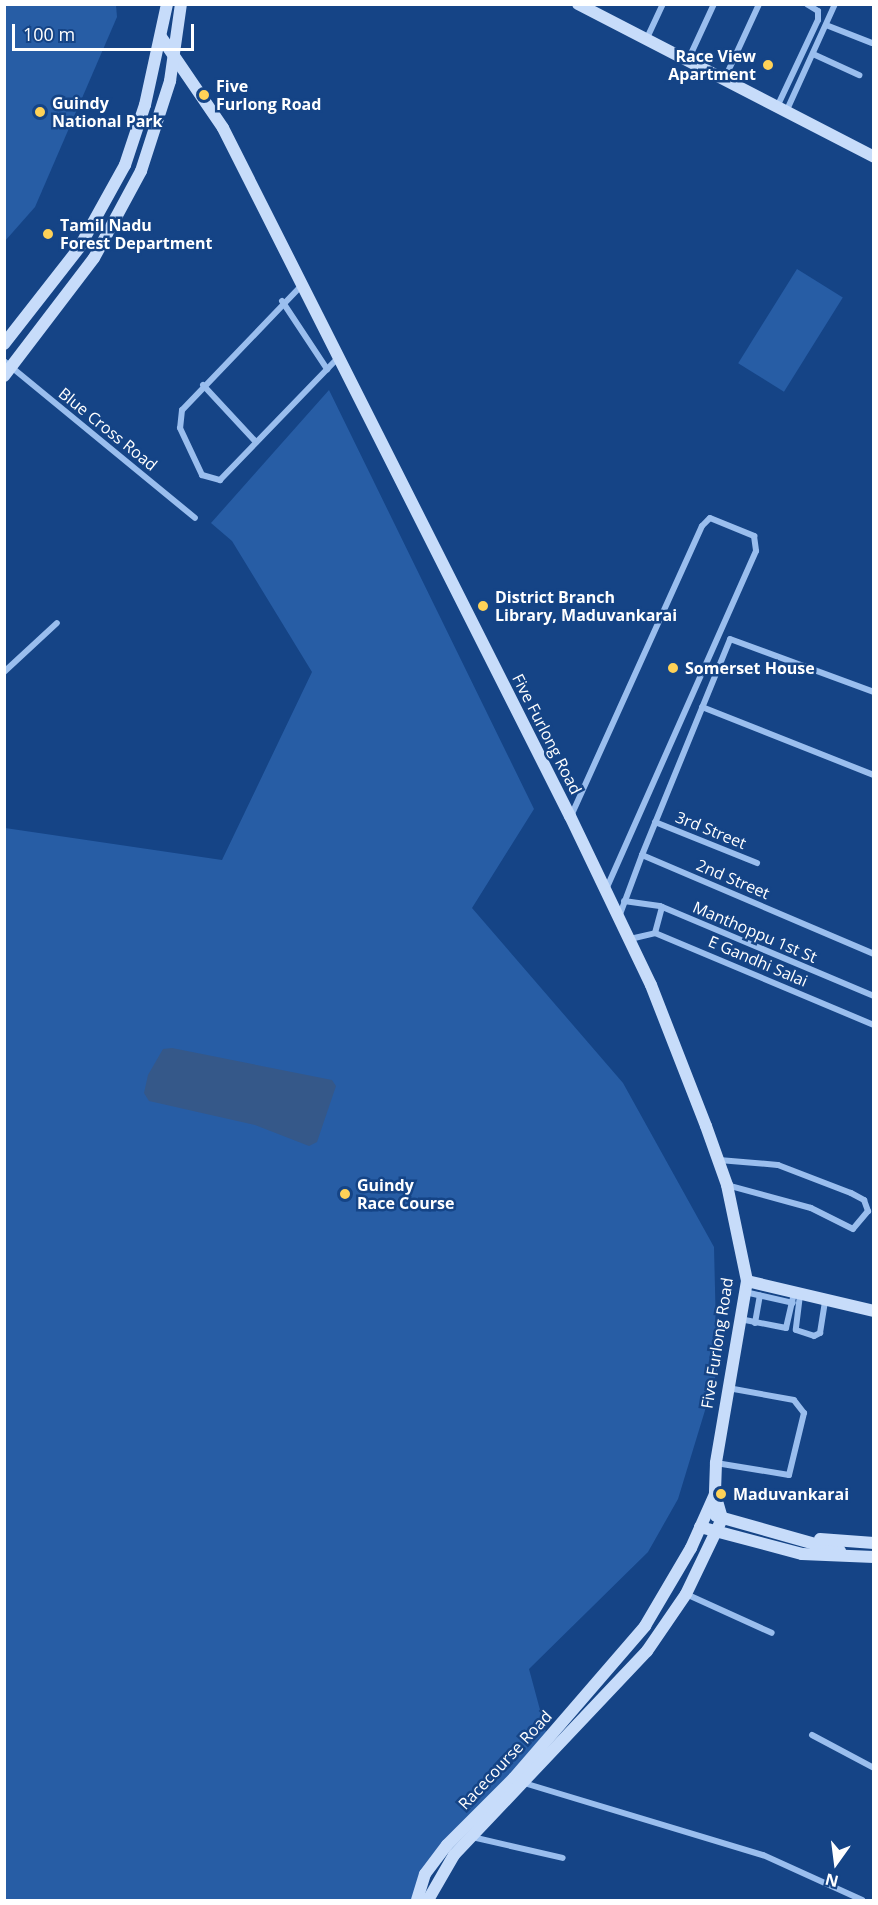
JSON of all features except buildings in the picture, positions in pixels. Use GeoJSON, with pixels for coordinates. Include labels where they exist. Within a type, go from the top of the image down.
{"type":"FeatureCollection","features":[{"type":"Feature","properties":{"kind":"main road"},"geometry":{"type":"LineString","coordinates":[[4,344],[79,248],[125,165],[161,37],[167,4]]}},
{"type":"Feature","properties":{"kind":"main road"},"geometry":{"type":"LineString","coordinates":[[7,369],[94,258],[141,171],[170,81],[181,4]]}},
{"type":"Feature","properties":{"kind":"main road"},"geometry":{"type":"LineString","coordinates":[[578,4],[689,58],[873,157]]}},
{"type":"Feature","properties":{"kind":"main road","name":"Five Furlong Road"},"geometry":{"type":"LineString","coordinates":[[161,37],[204,95],[570,816],[630,939],[719,1160],[727,1185],[746,1287],[716,1463],[715,1494],[722,1519]]}},
{"type":"Feature","properties":{"kind":"main road"},"geometry":{"type":"LineString","coordinates":[[746,1287],[873,1311]]}},
{"type":"Feature","properties":{"kind":"main road","name":"Five Furlong Road"},"geometry":{"type":"LineString","coordinates":[[700,1527],[715,1494]]}},
{"type":"Feature","properties":{"kind":"main road"},"geometry":{"type":"LineString","coordinates":[[705,1513],[722,1519],[804,1537],[873,1543]]}},
{"type":"Feature","properties":{"kind":"main road","name":"Racecourse Road"},"geometry":{"type":"LineString","coordinates":[[428,1900],[454,1855],[526,1784],[631,1671],[686,1594],[718,1534],[722,1519]]}},
{"type":"Feature","properties":{"kind":"main road"},"geometry":{"type":"LineString","coordinates":[[700,1527],[718,1534],[802,1554],[873,1562]]}},
{"type":"Feature","properties":{"kind":"main road","name":"Racecourse Road"},"geometry":{"type":"LineString","coordinates":[[417,1900],[425,1874],[447,1845],[514,1778],[628,1649],[700,1527]]}},
{"type":"Feature","properties":{"kind":"main road"},"geometry":{"type":"LineString","coordinates":[[804,1537],[847,1554]]}},
{"type":"Feature","properties":{"kind":"main road"},"geometry":{"type":"LineString","coordinates":[[802,1554],[847,1554],[873,1557]]}},
{"type":"Feature","properties":{"kind":"street"},"geometry":{"type":"LineString","coordinates":[[647,38],[663,4]]}},
{"type":"Feature","properties":{"kind":"street"},"geometry":{"type":"LineString","coordinates":[[689,58],[714,4]]}},
{"type":"Feature","properties":{"kind":"street"},"geometry":{"type":"LineString","coordinates":[[725,78],[759,4]]}},
{"type":"Feature","properties":{"kind":"street"},"geometry":{"type":"LineString","coordinates":[[782,109],[818,20],[818,11],[807,4]]}},
{"type":"Feature","properties":{"kind":"street"},"geometry":{"type":"LineString","coordinates":[[782,109],[813,54],[835,4]]}},
{"type":"Feature","properties":{"kind":"street"},"geometry":{"type":"LineString","coordinates":[[826,25],[872,43]]}},
{"type":"Feature","properties":{"kind":"street"},"geometry":{"type":"LineString","coordinates":[[813,54],[859,75]]}},
{"type":"Feature","properties":{"kind":"street"},"geometry":{"type":"LineString","coordinates":[[302,285],[282,301],[203,385],[178,419],[202,475],[220,480],[338,358]]}},
{"type":"Feature","properties":{"kind":"street"},"geometry":{"type":"LineString","coordinates":[[282,301],[327,369]]}},
{"type":"Feature","properties":{"kind":"street","name":"Blue Cross Road"},"geometry":{"type":"LineString","coordinates":[[7,369],[195,518]]}},
{"type":"Feature","properties":{"kind":"street"},"geometry":{"type":"LineString","coordinates":[[203,385],[256,442]]}},
{"type":"Feature","properties":{"kind":"street"},"geometry":{"type":"LineString","coordinates":[[570,816],[702,526],[710,518],[754,536],[756,551],[606,890]]}},
{"type":"Feature","properties":{"kind":"street"},"geometry":{"type":"LineString","coordinates":[[4,672],[57,623]]}},
{"type":"Feature","properties":{"kind":"street"},"geometry":{"type":"LineString","coordinates":[[619,917],[655,822],[733,638],[873,692]]}},
{"type":"Feature","properties":{"kind":"street"},"geometry":{"type":"LineString","coordinates":[[702,707],[873,775]]}},
{"type":"Feature","properties":{"kind":"street","name":"3rd Street"},"geometry":{"type":"LineString","coordinates":[[655,822],[758,863]]}},
{"type":"Feature","properties":{"kind":"street","name":"2nd Street"},"geometry":{"type":"LineString","coordinates":[[642,855],[873,954]]}},
{"type":"Feature","properties":{"kind":"street","name":"Manthoppu 1st St"},"geometry":{"type":"LineString","coordinates":[[624,901],[640,899],[873,996]]}},
{"type":"Feature","properties":{"kind":"street"},"geometry":{"type":"LineString","coordinates":[[630,939],[655,933],[662,908]]}},
{"type":"Feature","properties":{"kind":"street","name":"E Gandhi Salai"},"geometry":{"type":"LineString","coordinates":[[655,933],[873,1025]]}},
{"type":"Feature","properties":{"kind":"street"},"geometry":{"type":"LineString","coordinates":[[719,1160],[778,1165],[851,1193],[868,1210],[853,1229],[811,1208],[727,1185]]}},
{"type":"Feature","properties":{"kind":"street"},"geometry":{"type":"LineString","coordinates":[[746,1287],[760,1296],[796,1297]]}},
{"type":"Feature","properties":{"kind":"street"},"geometry":{"type":"LineString","coordinates":[[755,1323],[760,1296]]}},
{"type":"Feature","properties":{"kind":"street"},"geometry":{"type":"LineString","coordinates":[[796,1297],[796,1330],[814,1336],[820,1333],[825,1301]]}},
{"type":"Feature","properties":{"kind":"street"},"geometry":{"type":"LineString","coordinates":[[740,1319],[786,1328],[796,1297]]}},
{"type":"Feature","properties":{"kind":"street"},"geometry":{"type":"LineString","coordinates":[[716,1463],[789,1475],[804,1413],[794,1400],[728,1388]]}},
{"type":"Feature","properties":{"kind":"street"},"geometry":{"type":"LineString","coordinates":[[686,1594],[772,1634]]}},
{"type":"Feature","properties":{"kind":"street"},"geometry":{"type":"LineString","coordinates":[[812,1735],[873,1768]]}},
{"type":"Feature","properties":{"kind":"street"},"geometry":{"type":"LineString","coordinates":[[514,1778],[526,1784],[764,1855],[862,1900]]}},
{"type":"Feature","properties":{"kind":"street"},"geometry":{"type":"LineString","coordinates":[[472,1837],[563,1858]]}},
{"type":"Feature","properties":{"kind":"shaded area","name":"Guindy National Park"},"geometry":{"type":"Polygon","coordinates":[[[5,4],[116,5],[117,17],[35,207],[5,241],[5,4]]]}},
{"type":"Feature","properties":{"kind":"shaded area"},"geometry":{"type":"Polygon","coordinates":[[[797,269],[843,298],[784,392],[738,363],[797,269]]]}},
{"type":"Feature","properties":{"kind":"shaded area","name":"Guindy Race Course"},"geometry":{"type":"Polygon","coordinates":[[[329,390],[534,809],[472,908],[623,1083],[714,1247],[717,1371],[678,1499],[648,1552],[529,1669],[546,1732],[433,1866],[421,1900],[5,1900],[5,828],[222,860],[312,672],[232,541],[211,523],[329,390]]]}},
{"type":"Feature","properties":{"kind":"shaded area"},"geometry":{"type":"Polygon","coordinates":[[[172,1048],[332,1080],[336,1086],[317,1142],[309,1146],[255,1125],[149,1101],[144,1093],[148,1075],[163,1049],[172,1048]]]}},
{"type":"Feature","properties":{"kind":"place","name":"Race View Apartment"},"geometry":{"type":"Point","coordinates":[768,65]}},
{"type":"Feature","properties":{"kind":"place","name":"Five Furlong Road"},"geometry":{"type":"Point","coordinates":[204,95]}},
{"type":"Feature","properties":{"kind":"place","name":"Guindy National Park"},"geometry":{"type":"Point","coordinates":[40,112]}},
{"type":"Feature","properties":{"kind":"place","name":"Tamil Nadu Forest Department"},"geometry":{"type":"Point","coordinates":[48,234]}},
{"type":"Feature","properties":{"kind":"place","name":"District Branch Library, Maduvankarai"},"geometry":{"type":"Point","coordinates":[483,606]}},
{"type":"Feature","properties":{"kind":"place","name":"Somerset House"},"geometry":{"type":"Point","coordinates":[673,668]}},
{"type":"Feature","properties":{"kind":"place","name":"Guindy Race Course"},"geometry":{"type":"Point","coordinates":[345,1194]}},
{"type":"Feature","properties":{"kind":"place","name":"Maduvankarai"},"geometry":{"type":"Point","coordinates":[721,1494]}}]}
